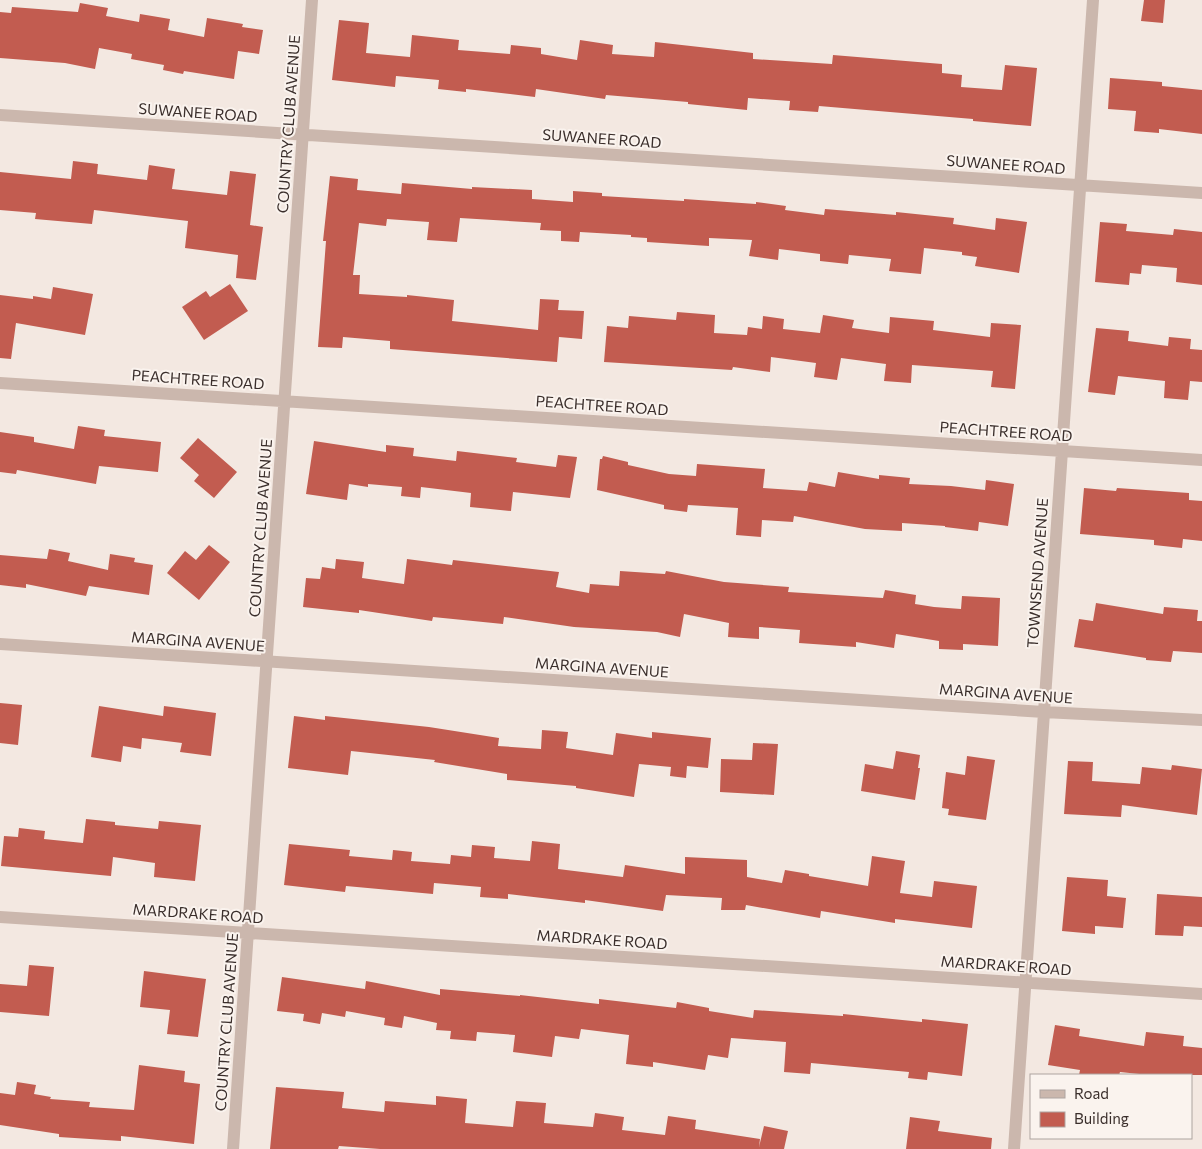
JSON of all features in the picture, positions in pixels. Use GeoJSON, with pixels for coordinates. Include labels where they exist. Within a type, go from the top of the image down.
{"type":"FeatureCollection","features":[{"type":"Feature","properties":{"kind":"street","name":"COUNTRY CLUB AVENUE"},"geometry":{"type":"LineString","coordinates":[[233,1149],[312,0]]}},
{"type":"Feature","properties":{"kind":"street","name":"TOWNSEND AVENUE"},"geometry":{"type":"LineString","coordinates":[[1014,1149],[1093,0]]}},
{"type":"Feature","properties":{"kind":"street","name":"SUWANEE ROAD"},"geometry":{"type":"LineString","coordinates":[[0,115],[1202,193]]}},
{"type":"Feature","properties":{"kind":"street","name":"PEACHTREE ROAD"},"geometry":{"type":"LineString","coordinates":[[0,382],[1202,460]]}},
{"type":"Feature","properties":{"kind":"street","name":"MARGINA AVENUE"},"geometry":{"type":"LineString","coordinates":[[0,644],[1044,712],[1202,720]]}},
{"type":"Feature","properties":{"kind":"street","name":"MARDRAKE ROAD"},"geometry":{"type":"LineString","coordinates":[[0,916],[1202,994]]}},
{"type":"Feature","properties":{"kind":"building"},"geometry":{"type":"Polygon","coordinates":[[[1144,0],[1165,0],[1163,23],[1141,21],[1144,0]]]}},
{"type":"Feature","properties":{"kind":"building"},"geometry":{"type":"Polygon","coordinates":[[[80,3],[108,8],[106,16],[139,22],[140,14],[170,19],[168,30],[204,37],[207,18],[243,24],[242,27],[263,30],[259,54],[238,51],[234,79],[184,71],[183,74],[163,70],[164,65],[131,59],[132,54],[99,48],[95,69],[65,63],[0,58],[0,12],[11,13],[12,7],[78,12],[80,3]]]}},
{"type":"Feature","properties":{"kind":"building"},"geometry":{"type":"Polygon","coordinates":[[[339,20],[369,23],[366,53],[410,57],[412,35],[459,40],[458,50],[510,54],[511,45],[541,48],[541,54],[577,60],[580,40],[613,45],[612,54],[654,57],[655,42],[753,53],[753,59],[832,64],[833,55],[942,64],[942,73],[962,75],[961,87],[1002,90],[1005,65],[1037,68],[1031,126],[973,121],[973,119],[819,106],[818,112],[789,110],[790,101],[748,98],[747,110],[688,104],[688,102],[606,95],[605,99],[536,89],[535,97],[466,89],[466,92],[438,89],[439,80],[396,76],[395,87],[332,80],[339,20]]]}},
{"type":"Feature","properties":{"kind":"building"},"geometry":{"type":"Polygon","coordinates":[[[1110,78],[1162,82],[1162,86],[1202,90],[1202,134],[1159,129],[1159,133],[1134,131],[1136,111],[1108,109],[1110,78]]]}},
{"type":"Feature","properties":{"kind":"building"},"geometry":{"type":"Polygon","coordinates":[[[73,161],[98,164],[97,174],[147,180],[149,165],[175,169],[172,189],[227,195],[230,171],[256,174],[250,225],[263,227],[256,280],[236,278],[238,255],[185,248],[188,221],[94,210],[92,224],[35,219],[36,213],[0,210],[0,172],[71,179],[73,161]]]}},
{"type":"Feature","properties":{"kind":"building"},"geometry":{"type":"Polygon","coordinates":[[[330,176],[358,179],[357,190],[401,194],[402,183],[472,189],[472,187],[532,190],[532,199],[573,202],[573,191],[602,193],[602,196],[684,201],[684,199],[756,204],[756,202],[786,206],[785,210],[824,215],[825,209],[896,215],[896,212],[954,218],[953,224],[995,230],[996,218],[1027,222],[1019,273],[975,266],[977,257],[962,255],[962,252],[924,248],[921,274],[889,271],[891,259],[849,255],[848,264],[820,261],[820,254],[779,249],[778,260],[749,256],[752,240],[709,238],[709,246],[647,242],[647,238],[631,237],[631,235],[580,232],[579,242],[561,241],[561,231],[540,230],[541,223],[460,218],[457,242],[427,240],[429,222],[387,219],[386,226],[359,223],[353,275],[360,275],[359,294],[407,297],[407,295],[454,300],[452,321],[538,330],[540,299],[559,300],[558,310],[584,311],[582,339],[559,337],[557,362],[390,349],[390,341],[343,337],[342,348],[318,347],[326,241],[323,241],[330,176]]]}},
{"type":"Feature","properties":{"kind":"building"},"geometry":{"type":"Polygon","coordinates":[[[1100,222],[1127,224],[1126,231],[1173,235],[1174,229],[1202,232],[1202,285],[1176,282],[1177,268],[1142,265],[1141,274],[1130,273],[1129,285],[1095,282],[1100,222]]]}},
{"type":"Feature","properties":{"kind":"building"},"geometry":{"type":"Polygon","coordinates":[[[230,284],[248,311],[204,340],[182,307],[206,291],[210,297],[230,284]]]}},
{"type":"Feature","properties":{"kind":"building"},"geometry":{"type":"Polygon","coordinates":[[[53,287],[93,294],[85,335],[16,323],[11,359],[0,358],[0,295],[33,299],[33,296],[51,299],[53,287]]]}},
{"type":"Feature","properties":{"kind":"building"},"geometry":{"type":"Polygon","coordinates":[[[677,312],[715,315],[714,333],[747,335],[748,327],[762,329],[763,316],[784,319],[783,329],[820,333],[823,315],[854,320],[852,328],[889,333],[890,317],[934,321],[933,330],[990,337],[991,323],[1021,325],[1015,389],[991,387],[993,371],[912,365],[911,383],[884,381],[886,364],[841,358],[837,380],[814,377],[816,363],[771,357],[770,372],[733,367],[732,370],[604,362],[607,326],[628,328],[629,316],[676,320],[677,312]]]}},
{"type":"Feature","properties":{"kind":"building"},"geometry":{"type":"Polygon","coordinates":[[[1096,328],[1129,331],[1128,341],[1168,346],[1169,337],[1191,339],[1190,349],[1202,350],[1202,382],[1190,381],[1188,400],[1164,398],[1165,381],[1118,376],[1115,395],[1088,392],[1096,328]]]}},
{"type":"Feature","properties":{"kind":"building"},"geometry":{"type":"Polygon","coordinates":[[[78,426],[105,430],[104,436],[161,442],[158,472],[99,466],[96,484],[17,470],[16,474],[0,472],[0,432],[34,437],[34,442],[74,449],[78,426]]]}},
{"type":"Feature","properties":{"kind":"building"},"geometry":{"type":"Polygon","coordinates":[[[198,438],[237,472],[214,498],[194,481],[199,475],[180,458],[198,438]]]}},
{"type":"Feature","properties":{"kind":"building"},"geometry":{"type":"Polygon","coordinates":[[[314,441],[386,452],[386,445],[414,448],[413,456],[456,461],[457,451],[517,458],[516,462],[556,467],[558,455],[577,457],[570,498],[513,492],[511,511],[470,507],[471,493],[421,487],[420,498],[401,496],[402,487],[368,484],[368,487],[349,484],[347,500],[306,494],[314,441]]]}},
{"type":"Feature","properties":{"kind":"building"},"geometry":{"type":"Polygon","coordinates":[[[603,456],[628,462],[628,465],[669,474],[696,476],[697,464],[765,469],[763,488],[807,491],[809,482],[835,487],[838,472],[879,479],[879,475],[910,478],[909,484],[985,490],[986,480],[1014,484],[1008,526],[979,522],[978,531],[945,526],[902,523],[902,531],[865,529],[794,516],[793,522],[762,520],[761,537],[736,535],[738,508],[688,505],[687,512],[664,509],[664,505],[597,490],[600,459],[603,456]]]}},
{"type":"Feature","properties":{"kind":"building"},"geometry":{"type":"Polygon","coordinates":[[[1084,488],[1116,491],[1117,488],[1189,493],[1189,500],[1202,501],[1202,541],[1183,539],[1182,548],[1154,545],[1154,540],[1080,534],[1084,488]]]}},
{"type":"Feature","properties":{"kind":"building"},"geometry":{"type":"Polygon","coordinates":[[[209,545],[230,562],[199,600],[167,573],[185,551],[196,560],[209,545]]]}},
{"type":"Feature","properties":{"kind":"building"},"geometry":{"type":"Polygon","coordinates":[[[49,549],[70,553],[68,561],[108,570],[110,554],[135,558],[134,562],[153,565],[149,595],[89,586],[86,596],[26,584],[26,588],[0,585],[0,555],[47,559],[49,549]]]}},
{"type":"Feature","properties":{"kind":"building"},"geometry":{"type":"Polygon","coordinates":[[[336,559],[364,562],[362,578],[404,584],[407,559],[452,565],[453,560],[559,572],[556,587],[589,593],[590,584],[619,586],[620,571],[665,574],[666,571],[724,582],[789,587],[788,592],[883,598],[885,590],[916,595],[915,604],[934,607],[961,609],[962,596],[1000,598],[998,646],[963,644],[963,650],[939,649],[939,641],[896,634],[894,648],[856,642],[856,647],[799,643],[800,630],[759,627],[759,639],[728,637],[729,623],[684,614],[680,637],[657,632],[574,627],[504,617],[503,624],[433,617],[432,621],[359,610],[359,613],[303,607],[306,578],[320,579],[322,567],[335,569],[336,559]]]}},
{"type":"Feature","properties":{"kind":"building"},"geometry":{"type":"Polygon","coordinates":[[[1096,603],[1163,614],[1164,607],[1198,610],[1197,621],[1202,621],[1202,653],[1173,651],[1171,662],[1146,660],[1146,658],[1074,647],[1079,619],[1093,621],[1096,603]]]}},
{"type":"Feature","properties":{"kind":"building"},"geometry":{"type":"Polygon","coordinates":[[[0,703],[22,705],[18,745],[0,743],[0,703]]]}},
{"type":"Feature","properties":{"kind":"building"},"geometry":{"type":"Polygon","coordinates":[[[99,706],[163,716],[164,706],[216,713],[211,756],[180,752],[182,743],[142,738],[141,749],[123,746],[121,762],[91,757],[99,706]]]}},
{"type":"Feature","properties":{"kind":"building"},"geometry":{"type":"Polygon","coordinates":[[[294,716],[325,720],[325,716],[429,727],[499,738],[498,746],[541,749],[542,730],[568,732],[566,748],[613,755],[616,733],[652,738],[652,732],[711,738],[708,768],[687,766],[686,778],[670,776],[671,767],[639,764],[634,797],[576,788],[576,786],[507,780],[507,774],[434,762],[435,760],[351,751],[348,775],[288,768],[294,716]]]}},
{"type":"Feature","properties":{"kind":"building"},"geometry":{"type":"Polygon","coordinates":[[[753,743],[778,744],[774,795],[720,792],[721,759],[752,760],[753,743]]]}},
{"type":"Feature","properties":{"kind":"building"},"geometry":{"type":"Polygon","coordinates":[[[896,751],[920,755],[915,800],[861,791],[865,764],[893,769],[896,751]]]}},
{"type":"Feature","properties":{"kind":"building"},"geometry":{"type":"Polygon","coordinates":[[[967,756],[995,760],[986,820],[948,815],[949,809],[942,808],[946,772],[965,775],[967,756]]]}},
{"type":"Feature","properties":{"kind":"building"},"geometry":{"type":"Polygon","coordinates":[[[1068,761],[1093,762],[1092,781],[1140,784],[1142,767],[1171,770],[1172,765],[1202,769],[1197,815],[1122,805],[1121,817],[1064,814],[1068,761]]]}},
{"type":"Feature","properties":{"kind":"building"},"geometry":{"type":"Polygon","coordinates":[[[86,819],[115,822],[115,825],[158,829],[159,821],[201,825],[195,881],[154,877],[155,863],[113,857],[111,876],[1,866],[4,836],[18,837],[19,828],[45,831],[44,839],[83,843],[86,819]]]}},
{"type":"Feature","properties":{"kind":"building"},"geometry":{"type":"Polygon","coordinates":[[[532,841],[560,844],[558,869],[623,877],[625,865],[685,874],[685,857],[747,860],[747,877],[782,883],[785,870],[868,886],[872,856],[905,861],[900,893],[932,897],[934,881],[977,886],[972,928],[895,919],[895,923],[821,911],[820,918],[746,905],[745,910],[721,910],[722,898],[666,895],[663,911],[585,900],[585,903],[508,894],[508,899],[480,897],[481,887],[434,883],[433,894],[346,886],[345,892],[284,885],[289,844],[350,850],[349,856],[392,860],[393,850],[412,852],[411,861],[450,864],[451,855],[471,857],[472,845],[495,847],[494,858],[530,861],[532,841]]]}},
{"type":"Feature","properties":{"kind":"building"},"geometry":{"type":"Polygon","coordinates":[[[1067,877],[1108,880],[1107,896],[1126,898],[1123,928],[1095,926],[1095,934],[1062,931],[1067,877]]]}},
{"type":"Feature","properties":{"kind":"building"},"geometry":{"type":"Polygon","coordinates":[[[1157,894],[1202,897],[1202,927],[1184,926],[1183,936],[1155,935],[1157,894]]]}},
{"type":"Feature","properties":{"kind":"building"},"geometry":{"type":"Polygon","coordinates":[[[29,965],[54,967],[49,1016],[0,1012],[0,984],[27,986],[29,965]]]}},
{"type":"Feature","properties":{"kind":"building"},"geometry":{"type":"Polygon","coordinates":[[[144,971],[206,979],[198,1037],[167,1034],[170,1010],[140,1007],[144,971]]]}},
{"type":"Feature","properties":{"kind":"building"},"geometry":{"type":"Polygon","coordinates":[[[282,977],[365,989],[366,981],[440,995],[440,989],[520,995],[599,1004],[599,999],[676,1008],[677,1002],[709,1008],[709,1011],[753,1018],[754,1010],[843,1016],[843,1014],[922,1022],[922,1019],[968,1024],[962,1076],[928,1072],[927,1080],[908,1078],[909,1072],[811,1063],[810,1074],[784,1072],[786,1042],[731,1038],[728,1058],[708,1055],[705,1070],[653,1062],[653,1067],[626,1064],[629,1035],[581,1029],[579,1039],[555,1036],[552,1057],[513,1052],[515,1035],[477,1032],[476,1041],[450,1039],[451,1031],[436,1030],[437,1023],[404,1016],[402,1028],[384,1025],[385,1018],[346,1011],[345,1017],[322,1013],[320,1024],[303,1021],[304,1014],[277,1011],[282,977]]]}},
{"type":"Feature","properties":{"kind":"building"},"geometry":{"type":"Polygon","coordinates":[[[1055,1025],[1080,1029],[1079,1036],[1144,1046],[1146,1032],[1184,1036],[1183,1046],[1202,1048],[1202,1075],[1120,1072],[1119,1074],[1079,1074],[1080,1070],[1048,1065],[1055,1025]]]}},
{"type":"Feature","properties":{"kind":"building"},"geometry":{"type":"Polygon","coordinates":[[[139,1065],[185,1071],[184,1082],[200,1084],[194,1144],[121,1136],[121,1141],[59,1137],[59,1134],[0,1125],[0,1093],[15,1095],[17,1082],[36,1085],[34,1094],[51,1097],[50,1099],[90,1102],[89,1107],[134,1110],[139,1065]]]}},
{"type":"Feature","properties":{"kind":"building"},"geometry":{"type":"Polygon","coordinates":[[[276,1087],[344,1092],[342,1108],[384,1112],[385,1101],[436,1105],[436,1096],[467,1099],[465,1123],[513,1127],[516,1101],[546,1103],[544,1123],[593,1127],[595,1113],[624,1117],[622,1130],[665,1135],[668,1116],[696,1120],[695,1129],[760,1139],[759,1147],[764,1126],[788,1131],[784,1149],[380,1149],[339,1146],[338,1149],[270,1149],[276,1087]]]}},
{"type":"Feature","properties":{"kind":"building"},"geometry":{"type":"Polygon","coordinates":[[[910,1117],[940,1121],[938,1131],[992,1138],[991,1149],[906,1149],[910,1117]]]}}]}
